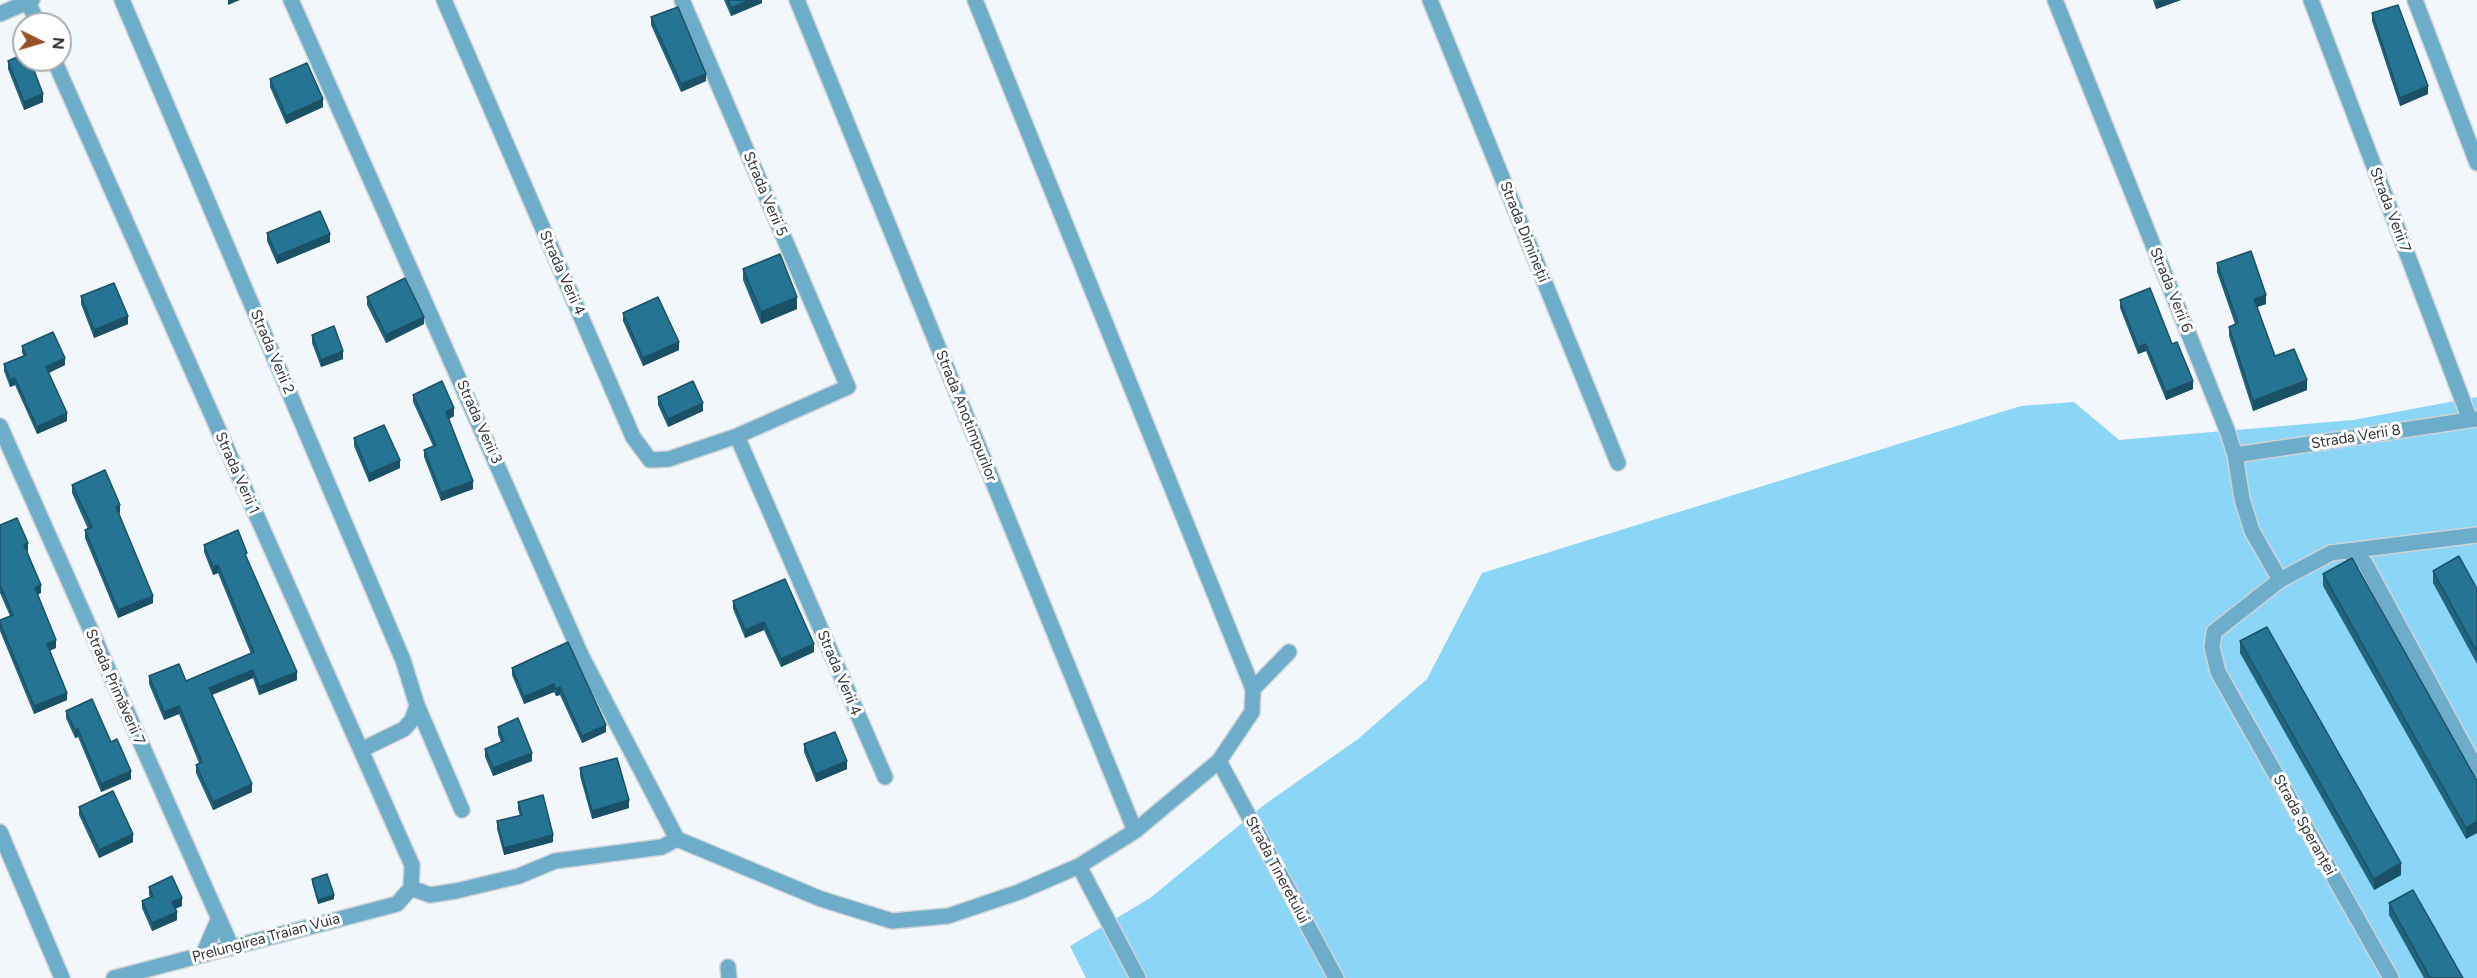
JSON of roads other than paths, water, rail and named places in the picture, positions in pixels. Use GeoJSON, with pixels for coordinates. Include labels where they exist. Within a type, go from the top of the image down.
{"type":"FeatureCollection","features":[{"type":"Feature","properties":{"kind":"street","name":"Strada Verii 2"},"geometry":{"type":"LineString","coordinates":[[122,0],[403,660],[417,705],[462,810]]}},
{"type":"Feature","properties":{"kind":"street","name":"Strada Verii 3"},"geometry":{"type":"LineString","coordinates":[[291,0],[582,657],[677,839]]}},
{"type":"Feature","properties":{"kind":"street","name":"Strada Verii 4"},"geometry":{"type":"LineString","coordinates":[[444,0],[633,437],[650,460],[669,459],[737,436],[848,387]]}},
{"type":"Feature","properties":{"kind":"street","name":"Strada Verii 5"},"geometry":{"type":"LineString","coordinates":[[682,0],[848,387]]}},
{"type":"Feature","properties":{"kind":"street","name":"Strada Anotimpurilor"},"geometry":{"type":"LineString","coordinates":[[797,0],[1135,831]]}},
{"type":"Feature","properties":{"kind":"street"},"geometry":{"type":"LineString","coordinates":[[411,888],[430,895],[456,891],[519,876],[555,861],[662,847],[677,839],[821,899],[892,921],[948,916],[1019,892],[1079,866],[1135,831],[1219,761],[1252,712],[1253,690],[975,0]]}},
{"type":"Feature","properties":{"kind":"street","name":"Strada Dimineții"},"geometry":{"type":"LineString","coordinates":[[1430,0],[1618,463]]}},
{"type":"Feature","properties":{"kind":"street","name":"Strada Verii 6"},"geometry":{"type":"LineString","coordinates":[[2055,0],[2235,455],[2242,499],[2252,531],[2280,580]]}},
{"type":"Feature","properties":{"kind":"street","name":"Strada Verii 7"},"geometry":{"type":"LineString","coordinates":[[2311,0],[2473,419]]}},
{"type":"Feature","properties":{"kind":"street"},"geometry":{"type":"LineString","coordinates":[[2415,0],[2477,163]]}},
{"type":"Feature","properties":{"kind":"street"},"geometry":{"type":"LineString","coordinates":[[0,14],[30,1]]}},
{"type":"Feature","properties":{"kind":"street","name":"Strada Verii 1"},"geometry":{"type":"LineString","coordinates":[[59,72],[412,865],[411,888]]}},
{"type":"Feature","properties":{"kind":"street","name":"Strada Verii 8"},"geometry":{"type":"LineString","coordinates":[[2235,455],[2473,419]]}},
{"type":"Feature","properties":{"kind":"street","name":"Strada Primăverii 7"},"geometry":{"type":"LineString","coordinates":[[0,426],[231,948]]}},
{"type":"Feature","properties":{"kind":"street","name":"Strada Verii 4"},"geometry":{"type":"LineString","coordinates":[[737,436],[885,777]]}},
{"type":"Feature","properties":{"kind":"street"},"geometry":{"type":"LineString","coordinates":[[2280,580],[2331,553],[2477,535]]}},
{"type":"Feature","properties":{"kind":"street"},"geometry":{"type":"LineString","coordinates":[[2348,551],[2365,563],[2477,770]]}},
{"type":"Feature","properties":{"kind":"street","name":"Strada Speranței"},"geometry":{"type":"LineString","coordinates":[[2280,580],[2214,632],[2212,647],[2218,672],[2391,978]]}},
{"type":"Feature","properties":{"kind":"street"},"geometry":{"type":"LineString","coordinates":[[1253,690],[1289,652]]}},
{"type":"Feature","properties":{"kind":"street"},"geometry":{"type":"LineString","coordinates":[[361,750],[404,729],[412,720],[417,705]]}},
{"type":"Feature","properties":{"kind":"street","name":"Strada Tineretului"},"geometry":{"type":"LineString","coordinates":[[1219,761],[1336,978]]}},
{"type":"Feature","properties":{"kind":"street"},"geometry":{"type":"LineString","coordinates":[[0,832],[62,978]]}},
{"type":"Feature","properties":{"kind":"street"},"geometry":{"type":"LineString","coordinates":[[1079,866],[1137,978]]}},
{"type":"Feature","properties":{"kind":"street","name":"Prelungirea Traian Vuia"},"geometry":{"type":"LineString","coordinates":[[114,978],[398,904],[411,888]]}},
{"type":"Feature","properties":{"kind":"street"},"geometry":{"type":"LineString","coordinates":[[203,955],[218,920]]}}]}
